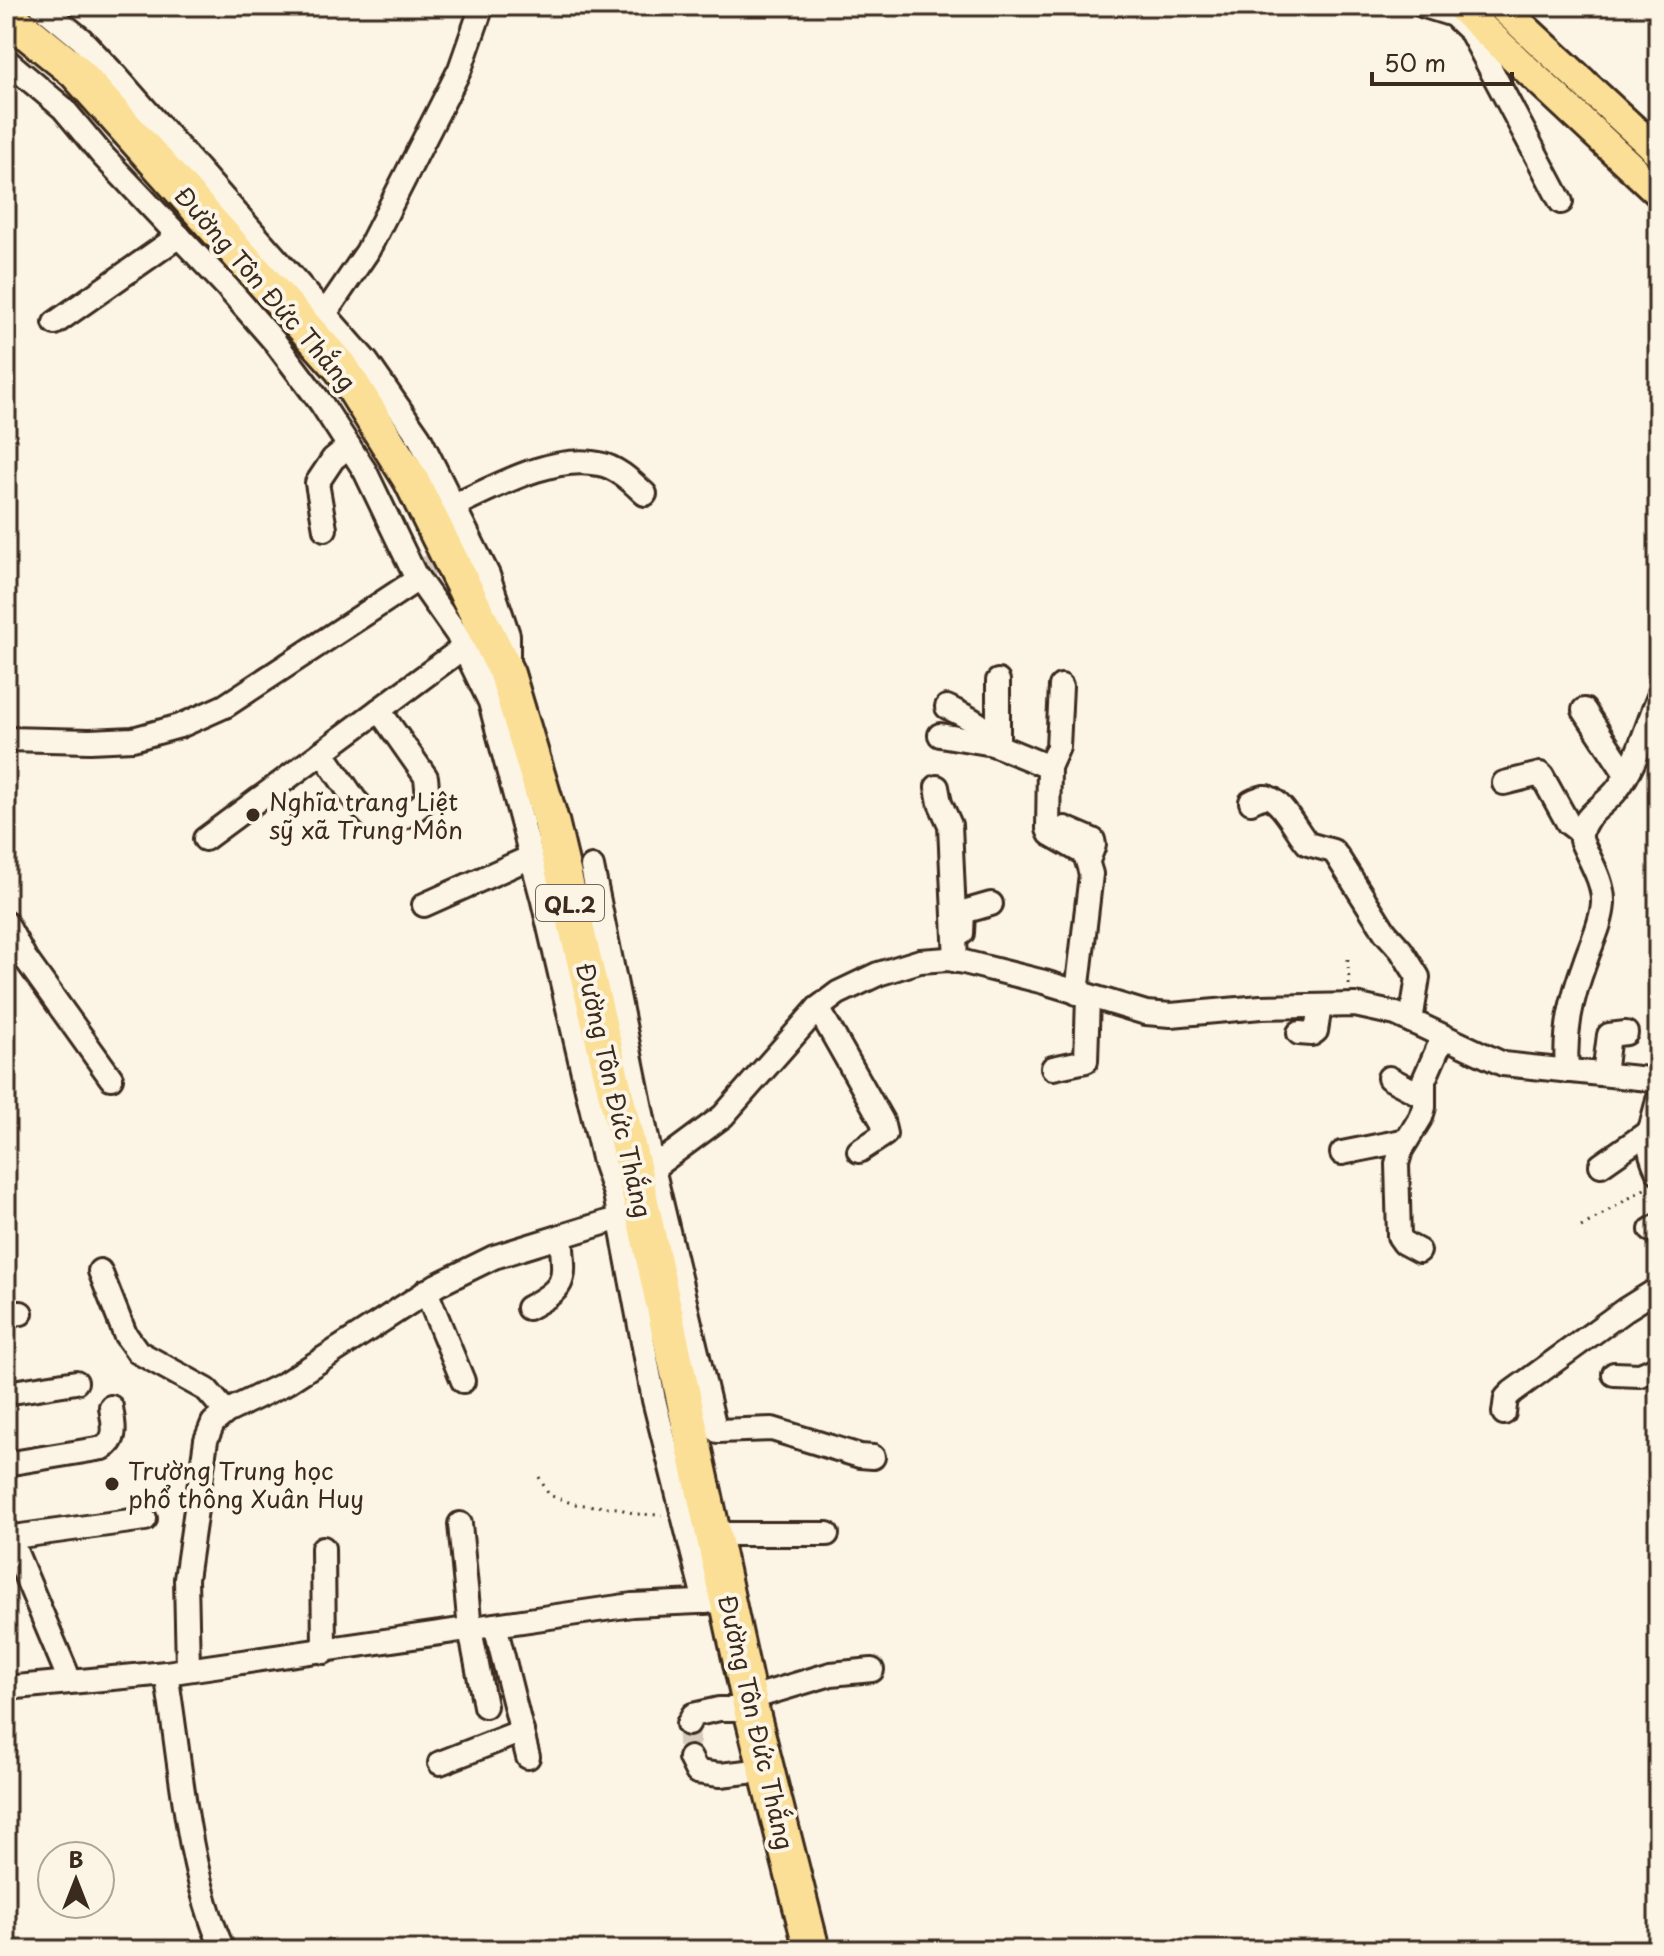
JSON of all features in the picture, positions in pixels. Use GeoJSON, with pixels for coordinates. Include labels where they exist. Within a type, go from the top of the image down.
{"type":"FeatureCollection","features":[{"type":"Feature","properties":{"kind":"highway","name":"Đường Tôn Đức Thắng"},"geometry":{"type":"LineString","coordinates":[[6,15],[75,71],[342,369],[411,480],[551,821],[641,1183],[714,1534],[717,1601],[750,1704],[812,1950]]}},
{"type":"Feature","properties":{"kind":"main road"},"geometry":{"type":"LineString","coordinates":[[1459,6],[1658,192]]}},
{"type":"Feature","properties":{"kind":"main road"},"geometry":{"type":"LineString","coordinates":[[1501,6],[1658,152]]}},
{"type":"Feature","properties":{"kind":"street"},"geometry":{"type":"LineString","coordinates":[[41,6],[81,39],[117,77],[367,362],[419,437],[453,506],[467,547],[488,575],[508,635],[485,659],[379,710],[205,839]]}},
{"type":"Feature","properties":{"kind":"street"},"geometry":{"type":"LineString","coordinates":[[326,312],[367,252],[460,69],[482,6]]}},
{"type":"Feature","properties":{"kind":"street"},"geometry":{"type":"LineString","coordinates":[[1424,6],[1453,15],[1471,32],[1561,202]]}},
{"type":"Feature","properties":{"kind":"street"},"geometry":{"type":"LineString","coordinates":[[6,60],[63,108],[103,156],[275,342],[365,471],[419,574],[485,659],[490,702],[531,857],[604,1162],[641,1183]]}},
{"type":"Feature","properties":{"kind":"street"},"geometry":{"type":"LineString","coordinates":[[55,323],[179,236]]}},
{"type":"Feature","properties":{"kind":"street"},"geometry":{"type":"LineString","coordinates":[[325,529],[317,483],[333,459],[349,446]]}},
{"type":"Feature","properties":{"kind":"street"},"geometry":{"type":"LineString","coordinates":[[453,506],[540,468],[579,463],[598,463],[614,469],[645,494]]}},
{"type":"Feature","properties":{"kind":"street"},"geometry":{"type":"LineString","coordinates":[[6,739],[133,739],[180,726],[225,706],[419,574]]}},
{"type":"Feature","properties":{"kind":"street"},"geometry":{"type":"LineString","coordinates":[[995,745],[998,681]]}},
{"type":"Feature","properties":{"kind":"street"},"geometry":{"type":"LineString","coordinates":[[1061,686],[1058,747],[1049,767],[1047,817],[1050,834],[1089,858]]}},
{"type":"Feature","properties":{"kind":"street"},"geometry":{"type":"LineString","coordinates":[[1567,1071],[1564,1038],[1570,1008],[1600,920],[1603,902],[1601,886],[1580,832],[1582,824],[1616,791],[1626,774],[1658,699]]}},
{"type":"Feature","properties":{"kind":"street"},"geometry":{"type":"LineString","coordinates":[[947,707],[980,725],[995,745]]}},
{"type":"Feature","properties":{"kind":"street"},"geometry":{"type":"LineString","coordinates":[[322,752],[355,800],[375,821],[393,823],[416,810],[428,798],[426,777],[379,710]]}},
{"type":"Feature","properties":{"kind":"street"},"geometry":{"type":"LineString","coordinates":[[1584,710],[1626,774]]}},
{"type":"Feature","properties":{"kind":"street"},"geometry":{"type":"LineString","coordinates":[[940,735],[995,745],[1049,767]]}},
{"type":"Feature","properties":{"kind":"street"},"geometry":{"type":"LineString","coordinates":[[1504,783],[1540,774],[1568,823],[1580,832]]}},
{"type":"Feature","properties":{"kind":"street"},"geometry":{"type":"LineString","coordinates":[[937,787],[950,825],[960,961]]}},
{"type":"Feature","properties":{"kind":"street"},"geometry":{"type":"LineString","coordinates":[[1251,802],[1271,798],[1287,814],[1308,844],[1333,851],[1337,856],[1418,977],[1411,1021]]}},
{"type":"Feature","properties":{"kind":"street"},"geometry":{"type":"LineString","coordinates":[[1053,1068],[1086,1061],[1082,995],[1091,874],[1089,858],[1094,845],[1093,840],[1065,828]]}},
{"type":"Feature","properties":{"kind":"street"},"geometry":{"type":"LineString","coordinates":[[424,905],[531,857]]}},
{"type":"Feature","properties":{"kind":"street"},"geometry":{"type":"LineString","coordinates":[[592,867],[641,1183],[718,1431],[772,1429],[860,1456],[873,1457]]}},
{"type":"Feature","properties":{"kind":"street"},"geometry":{"type":"LineString","coordinates":[[960,961],[963,912],[991,904]]}},
{"type":"Feature","properties":{"kind":"street"},"geometry":{"type":"LineString","coordinates":[[6,923],[25,958],[111,1078]]}},
{"type":"Feature","properties":{"kind":"street"},"geometry":{"type":"LineString","coordinates":[[6,1688],[324,1652],[632,1605],[667,1606],[717,1601],[681,1509],[654,1400],[620,1218],[641,1183],[723,1116],[818,1008],[838,993],[898,966],[920,961],[960,961],[1146,1013],[1171,1015],[1261,1007],[1349,1005],[1396,1014],[1503,1064],[1658,1080]]}},
{"type":"Feature","properties":{"kind":"street"},"geometry":{"type":"LineString","coordinates":[[1299,1033],[1312,1034],[1316,1031],[1320,1006]]}},
{"type":"Feature","properties":{"kind":"street"},"geometry":{"type":"LineString","coordinates":[[818,1008],[885,1130],[885,1134],[859,1151]]}},
{"type":"Feature","properties":{"kind":"street"},"geometry":{"type":"LineString","coordinates":[[1604,1074],[1609,1035],[1626,1033]]}},
{"type":"Feature","properties":{"kind":"street"},"geometry":{"type":"LineString","coordinates":[[1419,1251],[1404,1243],[1398,1227],[1397,1164],[1421,1117],[1427,1071],[1443,1037]]}},
{"type":"Feature","properties":{"kind":"street"},"geometry":{"type":"LineString","coordinates":[[1389,1078],[1423,1096]]}},
{"type":"Feature","properties":{"kind":"street"},"geometry":{"type":"LineString","coordinates":[[1654,1179],[1648,1151],[1658,1100]]}},
{"type":"Feature","properties":{"kind":"street"},"geometry":{"type":"LineString","coordinates":[[1601,1165],[1651,1130]]}},
{"type":"Feature","properties":{"kind":"street"},"geometry":{"type":"LineString","coordinates":[[1342,1153],[1407,1140]]}},
{"type":"Feature","properties":{"kind":"street"},"geometry":{"type":"LineString","coordinates":[[223,1950],[212,1924],[193,1849],[177,1670],[186,1579],[206,1440],[213,1423],[226,1412],[284,1384],[426,1291],[494,1257],[620,1218]]}},
{"type":"Feature","properties":{"kind":"street"},"geometry":{"type":"LineString","coordinates":[[528,1308],[553,1295],[564,1277],[561,1236]]}},
{"type":"Feature","properties":{"kind":"street"},"geometry":{"type":"LineString","coordinates":[[100,1271],[125,1334],[138,1352],[207,1390],[226,1412]]}},
{"type":"Feature","properties":{"kind":"street"},"geometry":{"type":"LineString","coordinates":[[1504,1413],[1506,1398],[1512,1392],[1658,1289]]}},
{"type":"Feature","properties":{"kind":"street"},"geometry":{"type":"LineString","coordinates":[[426,1291],[463,1381]]}},
{"type":"Feature","properties":{"kind":"street"},"geometry":{"type":"LineString","coordinates":[[1614,1374],[1640,1375],[1658,1367]]}},
{"type":"Feature","properties":{"kind":"street"},"geometry":{"type":"LineString","coordinates":[[6,1393],[76,1382]]}},
{"type":"Feature","properties":{"kind":"street"},"geometry":{"type":"LineString","coordinates":[[6,1464],[103,1448],[112,1443],[114,1437],[111,1407]]}},
{"type":"Feature","properties":{"kind":"street"},"geometry":{"type":"LineString","coordinates":[[70,1681],[7,1535],[145,1519]]}},
{"type":"Feature","properties":{"kind":"street"},"geometry":{"type":"LineString","coordinates":[[460,1524],[470,1629],[485,1706]]}},
{"type":"Feature","properties":{"kind":"street"},"geometry":{"type":"LineString","coordinates":[[714,1534],[827,1534]]}},
{"type":"Feature","properties":{"kind":"street"},"geometry":{"type":"LineString","coordinates":[[323,1548],[324,1652]]}},
{"type":"Feature","properties":{"kind":"street"},"geometry":{"type":"LineString","coordinates":[[495,1625],[528,1757]]}},
{"type":"Feature","properties":{"kind":"street"},"geometry":{"type":"LineString","coordinates":[[688,1724],[693,1715],[750,1704],[831,1674],[872,1670]]}},
{"type":"Feature","properties":{"kind":"street"},"geometry":{"type":"LineString","coordinates":[[440,1763],[522,1731]]}},
{"type":"Feature","properties":{"kind":"street"},"geometry":{"type":"LineString","coordinates":[[690,1758],[697,1772],[720,1775],[765,1770]]}},
{"type":"Feature","properties":{"kind":"path"},"geometry":{"type":"LineString","coordinates":[[1348,959],[1349,1005]]}},
{"type":"Feature","properties":{"kind":"path"},"geometry":{"type":"LineString","coordinates":[[1581,1227],[1654,1179]]}},
{"type":"Feature","properties":{"kind":"path"},"geometry":{"type":"LineString","coordinates":[[539,1477],[549,1495],[574,1504],[617,1508],[656,1517],[681,1509]]}},
{"type":"Feature","properties":{"kind":"tunnel"},"geometry":{"type":"LineString","coordinates":[[425,568],[460,551]]}},
{"type":"Feature","properties":{"kind":"tunnel"},"geometry":{"type":"LineString","coordinates":[[688,1724],[690,1758]]}},
{"type":"Feature","properties":{"kind":"place","name":"Nghĩa trang Liệt sỹ xã Trung Môn"},"geometry":{"type":"Point","coordinates":[253,815]}},
{"type":"Feature","properties":{"kind":"place","name":"Trường Trung học phổ thông Xuân Huy"},"geometry":{"type":"Point","coordinates":[112,1484]}}]}
